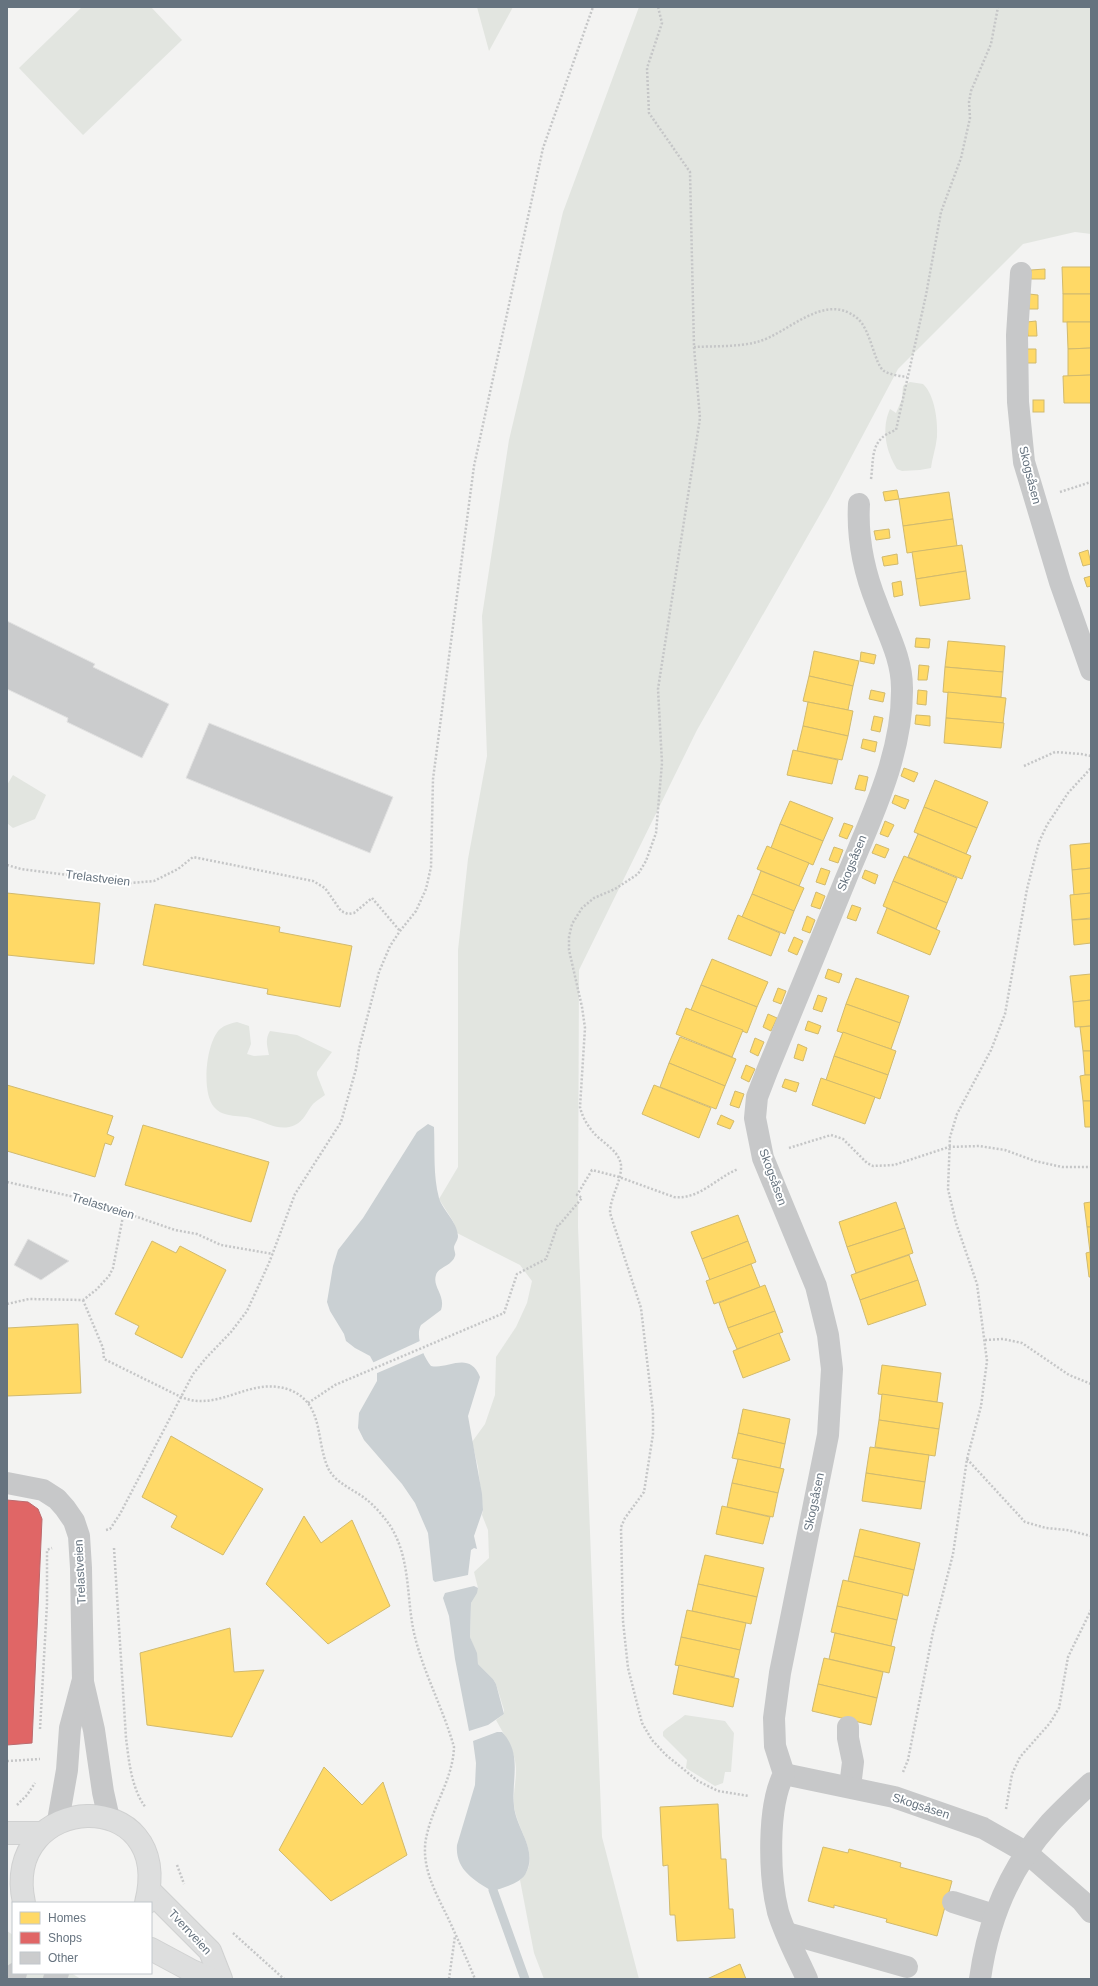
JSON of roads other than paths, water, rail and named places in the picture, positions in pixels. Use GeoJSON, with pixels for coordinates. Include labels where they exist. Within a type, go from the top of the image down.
{"type":"FeatureCollection","features":[{"type":"Feature","properties":{"kind":"main road","name":"Tverrveien"},"geometry":{"type":"LineString","coordinates":[[24,1902],[13,1877],[25,1854],[40,1833],[58,1821],[83,1815],[110,1819],[121,1825],[139,1842],[149,1865],[148,1897],[210,1951],[221,1979]]}},
{"type":"Feature","properties":{"kind":"main road"},"geometry":{"type":"LineString","coordinates":[[7,1833],[40,1833]]}},
{"type":"Feature","properties":{"kind":"main road","name":"Tverrveien"},"geometry":{"type":"LineString","coordinates":[[152,1950],[192,1971],[211,1979]]}},
{"type":"Feature","properties":{"kind":"street","name":"Skogsåsen"},"geometry":{"type":"LineString","coordinates":[[1021,273],[1017,335],[1020,435],[1024,462],[1060,582],[1091,670]]}},
{"type":"Feature","properties":{"kind":"street","name":"Skogsåsen"},"geometry":{"type":"LineString","coordinates":[[859,504],[860,540],[865,571],[900,665],[902,688],[900,717],[892,761],[757,1097],[755,1118],[764,1158],[816,1286],[828,1335],[832,1369],[828,1436],[780,1672],[774,1718],[775,1746],[784,1774],[894,1797],[983,1828],[1026,1853],[1082,1901],[1091,1912]]}},
{"type":"Feature","properties":{"kind":"street","name":"Trelastveien"},"geometry":{"type":"LineString","coordinates":[[7,1483],[43,1490],[57,1499],[66,1508],[74,1521],[79,1536],[83,1682],[94,1730],[102,1786],[110,1819]]}},
{"type":"Feature","properties":{"kind":"street","name":"Trelastveien"},"geometry":{"type":"LineString","coordinates":[[58,1821],[67,1770],[70,1728],[83,1682]]}},
{"type":"Feature","properties":{"kind":"street"},"geometry":{"type":"LineString","coordinates":[[848,1727],[848,1738],[853,1762],[850,1787]]}},
{"type":"Feature","properties":{"kind":"street"},"geometry":{"type":"LineString","coordinates":[[784,1774],[778,1786],[776,1797],[771,1843],[773,1872],[778,1911],[807,1979]]}},
{"type":"Feature","properties":{"kind":"street"},"geometry":{"type":"LineString","coordinates":[[980,1979],[982,1960],[994,1915],[1012,1875],[1026,1853],[1050,1823],[1091,1783]]}},
{"type":"Feature","properties":{"kind":"street"},"geometry":{"type":"LineString","coordinates":[[953,1902],[994,1915]]}},
{"type":"Feature","properties":{"kind":"street"},"geometry":{"type":"LineString","coordinates":[[787,1933],[907,1967]]}},
{"type":"Feature","properties":{"kind":"waterway"},"geometry":{"type":"LineString","coordinates":[[493,1890],[525,1979]]}}]}
